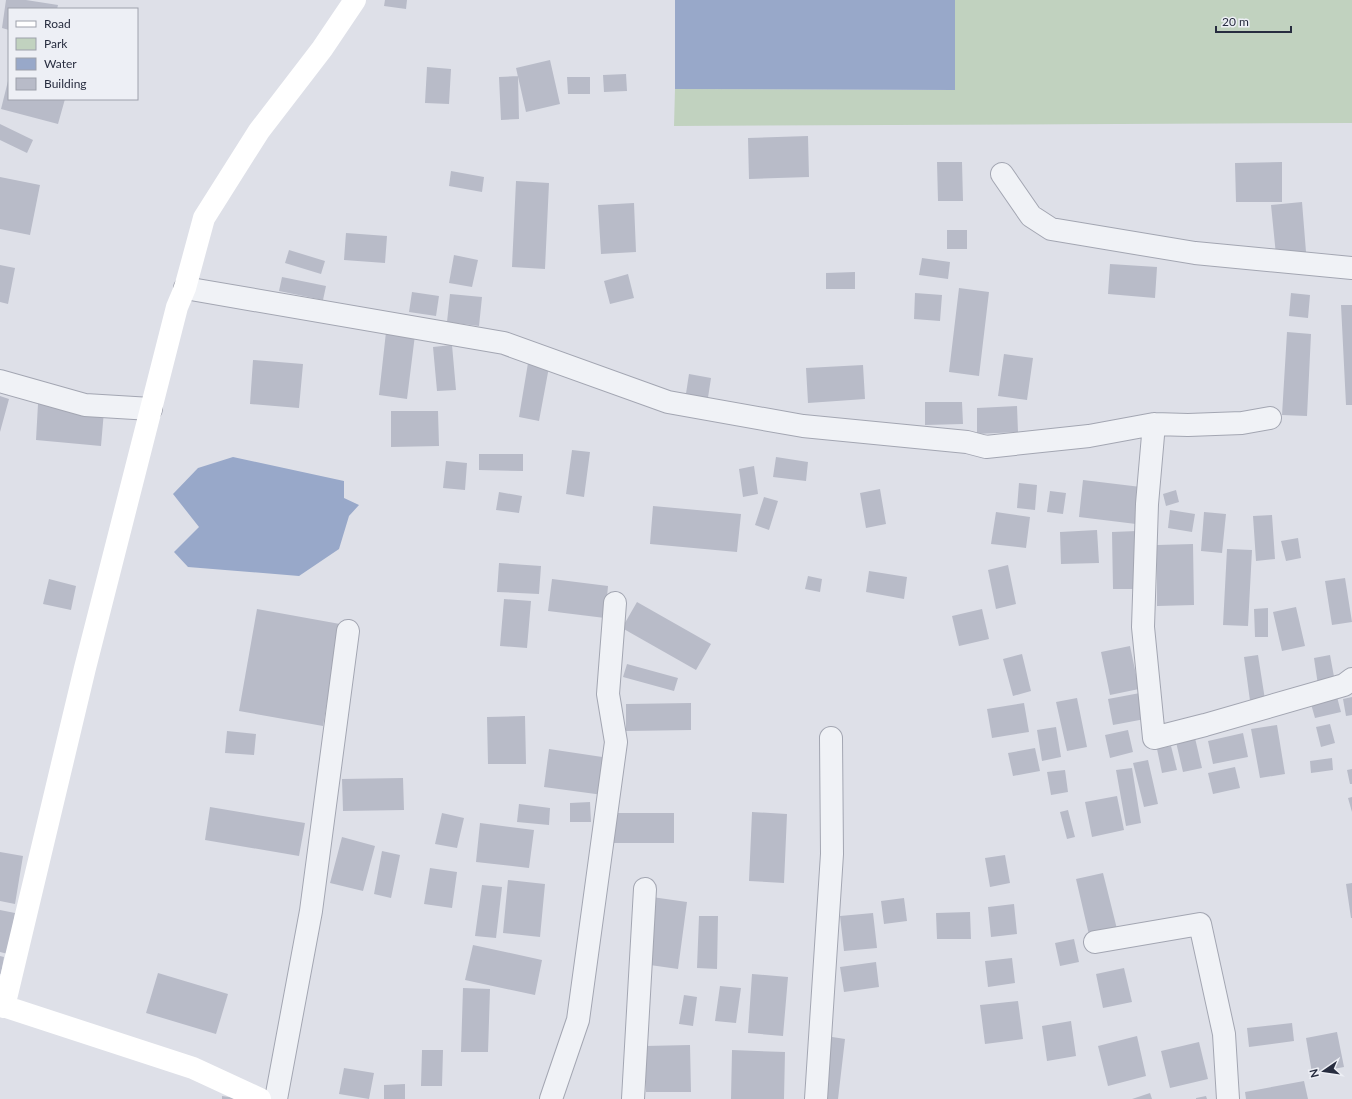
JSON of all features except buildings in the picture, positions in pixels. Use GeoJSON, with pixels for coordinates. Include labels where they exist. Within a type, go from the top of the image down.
{"type":"FeatureCollection","features":[{"type":"Feature","properties":{"kind":"main road"},"geometry":{"type":"LineString","coordinates":[[260,1099],[192,1068],[2,1006],[85,668],[177,307],[185,288],[204,218],[259,131],[322,49],[355,0]]}},
{"type":"Feature","properties":{"kind":"street"},"geometry":{"type":"LineString","coordinates":[[1002,174],[1031,216],[1051,229],[1195,253],[1352,268]]}},
{"type":"Feature","properties":{"kind":"street"},"geometry":{"type":"LineString","coordinates":[[185,288],[504,342],[668,402],[803,426],[967,442],[986,447],[1089,436],[1154,424],[1227,423],[1270,418]]}},
{"type":"Feature","properties":{"kind":"street"},"geometry":{"type":"LineString","coordinates":[[0,381],[85,404],[151,409]]}},
{"type":"Feature","properties":{"kind":"street"},"geometry":{"type":"LineString","coordinates":[[1154,424],[1147,504],[1143,627],[1154,738],[1344,685],[1352,679]]}},
{"type":"Feature","properties":{"kind":"street"},"geometry":{"type":"LineString","coordinates":[[551,1099],[578,1020],[616,742],[608,694],[615,603]]}},
{"type":"Feature","properties":{"kind":"street"},"geometry":{"type":"LineString","coordinates":[[276,1099],[311,911],[348,631]]}},
{"type":"Feature","properties":{"kind":"street"},"geometry":{"type":"LineString","coordinates":[[816,1099],[832,854],[831,738]]}},
{"type":"Feature","properties":{"kind":"street"},"geometry":{"type":"LineString","coordinates":[[633,1099],[645,889]]}},
{"type":"Feature","properties":{"kind":"street"},"geometry":{"type":"LineString","coordinates":[[1094,942],[1200,924],[1224,1034],[1228,1099]]}},
{"type":"Feature","properties":{"kind":"green space"},"geometry":{"type":"Polygon","coordinates":[[[955,0],[1352,0],[1352,123],[674,126],[675,89],[955,90],[955,0]]]}},
{"type":"Feature","properties":{"kind":"water"},"geometry":{"type":"Polygon","coordinates":[[[675,0],[955,0],[955,90],[675,89],[675,0]]]}},
{"type":"Feature","properties":{"kind":"water"},"geometry":{"type":"Polygon","coordinates":[[[233,457],[344,481],[344,498],[359,505],[349,516],[339,549],[299,576],[188,567],[174,552],[199,527],[173,494],[198,468],[233,457]]]}}]}
